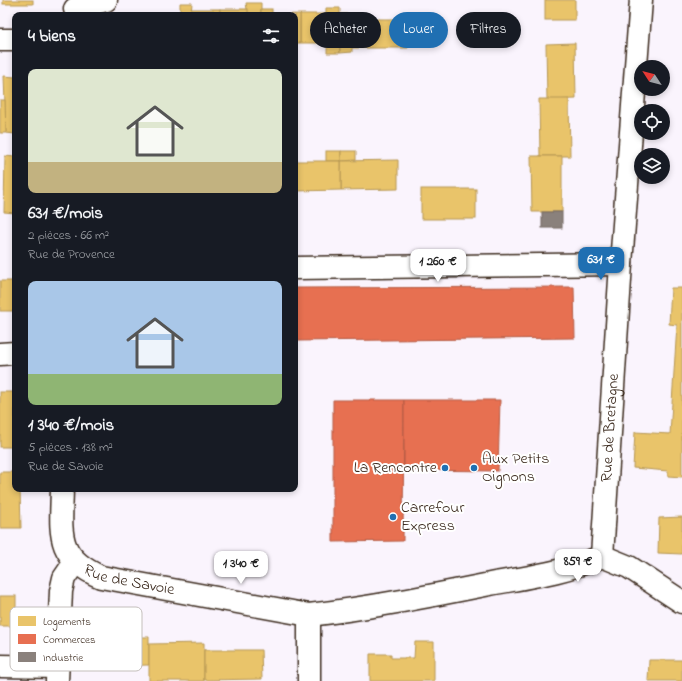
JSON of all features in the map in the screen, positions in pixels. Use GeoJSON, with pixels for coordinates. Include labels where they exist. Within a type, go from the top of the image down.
{"type":"FeatureCollection","features":[{"type":"Feature","properties":{"kind":"street"},"geometry":{"type":"LineString","coordinates":[[75,8],[106,0]]}},
{"type":"Feature","properties":{"kind":"street","name":"Rue de Bretagne"},"geometry":{"type":"LineString","coordinates":[[602,556],[621,264],[641,0]]}},
{"type":"Feature","properties":{"kind":"street"},"geometry":{"type":"LineString","coordinates":[[0,40],[12,40]]}},
{"type":"Feature","properties":{"kind":"street"},"geometry":{"type":"LineString","coordinates":[[298,268],[621,264]]}},
{"type":"Feature","properties":{"kind":"street"},"geometry":{"type":"LineString","coordinates":[[0,354],[12,353]]}},
{"type":"Feature","properties":{"kind":"street"},"geometry":{"type":"LineString","coordinates":[[60,607],[61,591],[64,578],[75,562],[66,551],[63,539],[61,526],[62,492]]}},
{"type":"Feature","properties":{"kind":"street"},"geometry":{"type":"LineString","coordinates":[[309,681],[309,615],[522,578],[581,565],[602,556],[629,567],[682,602]]}},
{"type":"Feature","properties":{"kind":"street","name":"Rue de Savoie"},"geometry":{"type":"LineString","coordinates":[[75,562],[87,571],[101,577],[309,615]]}},
{"type":"Feature","properties":{"kind":"street"},"geometry":{"type":"LineString","coordinates":[[0,666],[10,667]]}},
{"type":"Feature","properties":{"kind":"street"},"geometry":{"type":"LineString","coordinates":[[36,671],[57,674]]}},
{"type":"Feature","properties":{"kind":"building: Logements"},"geometry":{"type":"Polygon","coordinates":[[[3,0],[33,0],[33,4],[3,4],[3,0]]]}},
{"type":"Feature","properties":{"kind":"building: Logements"},"geometry":{"type":"Polygon","coordinates":[[[545,0],[575,0],[575,20],[545,20],[545,0]]]}},
{"type":"Feature","properties":{"kind":"building: Logements"},"geometry":{"type":"Polygon","coordinates":[[[180,3],[192,3],[191,12],[180,12],[180,3]]]}},
{"type":"Feature","properties":{"kind":"building: Logements"},"geometry":{"type":"Polygon","coordinates":[[[246,3],[261,3],[261,12],[248,12],[246,3]]]}},
{"type":"Feature","properties":{"kind":"building: Logements"},"geometry":{"type":"Polygon","coordinates":[[[326,8],[340,8],[340,12],[326,12],[326,8]]]}},
{"type":"Feature","properties":{"kind":"building: Logements"},"geometry":{"type":"Polygon","coordinates":[[[191,9],[220,9],[220,12],[191,12],[191,9]]]}},
{"type":"Feature","properties":{"kind":"building: Logements"},"geometry":{"type":"Polygon","coordinates":[[[220,9],[248,9],[248,12],[220,12],[220,9]]]}},
{"type":"Feature","properties":{"kind":"building: Logements"},"geometry":{"type":"Polygon","coordinates":[[[261,9],[272,9],[272,12],[261,12],[261,9]]]}},
{"type":"Feature","properties":{"kind":"building: Logements"},"geometry":{"type":"Polygon","coordinates":[[[298,14],[300,14],[300,43],[298,43],[298,14]]]}},
{"type":"Feature","properties":{"kind":"building: Logements"},"geometry":{"type":"Polygon","coordinates":[[[300,14],[310,14],[310,43],[300,43],[300,14]]]}},
{"type":"Feature","properties":{"kind":"building: Logements"},"geometry":{"type":"Polygon","coordinates":[[[381,19],[389,19],[389,48],[381,48],[381,19]]]}},
{"type":"Feature","properties":{"kind":"building: Logements"},"geometry":{"type":"Polygon","coordinates":[[[575,43],[576,99],[547,100],[546,44],[575,43]]]}},
{"type":"Feature","properties":{"kind":"building: Logements"},"geometry":{"type":"Polygon","coordinates":[[[327,48],[340,48],[340,53],[327,53],[327,48]]]}},
{"type":"Feature","properties":{"kind":"building: Logements"},"geometry":{"type":"Polygon","coordinates":[[[340,48],[352,48],[352,52],[340,53],[340,48]]]}},
{"type":"Feature","properties":{"kind":"building: Logements"},"geometry":{"type":"Polygon","coordinates":[[[4,76],[12,77],[12,134],[6,133],[4,76]]]}},
{"type":"Feature","properties":{"kind":"building: Logements"},"geometry":{"type":"Polygon","coordinates":[[[539,99],[569,99],[570,156],[540,156],[539,99]]]}},
{"type":"Feature","properties":{"kind":"building: Logements"},"geometry":{"type":"Polygon","coordinates":[[[0,100],[5,100],[6,133],[0,133],[0,100]]]}},
{"type":"Feature","properties":{"kind":"building: Logements"},"geometry":{"type":"Polygon","coordinates":[[[326,151],[341,151],[341,161],[326,161],[326,151]]]}},
{"type":"Feature","properties":{"kind":"building: Logements"},"geometry":{"type":"Polygon","coordinates":[[[341,151],[356,151],[356,160],[341,161],[341,151]]]}},
{"type":"Feature","properties":{"kind":"building: Logements"},"geometry":{"type":"Polygon","coordinates":[[[5,156],[12,157],[12,213],[4,212],[5,156]]]}},
{"type":"Feature","properties":{"kind":"building: Logements"},"geometry":{"type":"Polygon","coordinates":[[[531,156],[562,156],[562,212],[532,212],[531,156]]]}},
{"type":"Feature","properties":{"kind":"building: Logements"},"geometry":{"type":"Polygon","coordinates":[[[398,160],[398,189],[341,190],[341,161],[398,160]]]}},
{"type":"Feature","properties":{"kind":"building: Logements"},"geometry":{"type":"Polygon","coordinates":[[[298,161],[341,161],[341,190],[298,191],[298,161]]]}},
{"type":"Feature","properties":{"kind":"building: Logements"},"geometry":{"type":"Polygon","coordinates":[[[421,189],[476,189],[476,219],[421,219],[421,189]]]}},
{"type":"Feature","properties":{"kind":"building: Logements"},"geometry":{"type":"Polygon","coordinates":[[[0,281],[12,281],[12,311],[0,311],[0,281]]]}},
{"type":"Feature","properties":{"kind":"building: Logements"},"geometry":{"type":"Polygon","coordinates":[[[671,288],[682,288],[682,477],[668,476],[668,471],[633,468],[635,432],[670,434],[677,325],[669,324],[671,288]]]}},
{"type":"Feature","properties":{"kind":"building: Logements"},"geometry":{"type":"Polygon","coordinates":[[[0,392],[12,392],[12,447],[0,447],[0,392]]]}},
{"type":"Feature","properties":{"kind":"building: Logements"},"geometry":{"type":"Polygon","coordinates":[[[0,472],[12,472],[12,492],[20,492],[21,528],[0,528],[0,472]]]}},
{"type":"Feature","properties":{"kind":"building: Logements"},"geometry":{"type":"Polygon","coordinates":[[[682,517],[682,554],[658,553],[659,518],[682,517]]]}},
{"type":"Feature","properties":{"kind":"building: Logements"},"geometry":{"type":"Polygon","coordinates":[[[0,596],[16,596],[16,607],[10,607],[10,626],[0,626],[0,596]]]}},
{"type":"Feature","properties":{"kind":"building: Logements"},"geometry":{"type":"Polygon","coordinates":[[[142,637],[149,637],[149,665],[142,665],[142,637]]]}},
{"type":"Feature","properties":{"kind":"building: Logements"},"geometry":{"type":"Polygon","coordinates":[[[415,642],[434,642],[434,681],[370,681],[370,654],[391,654],[391,658],[414,658],[415,642]]]}},
{"type":"Feature","properties":{"kind":"building: Logements"},"geometry":{"type":"Polygon","coordinates":[[[204,643],[204,681],[149,681],[149,644],[204,643]]]}},
{"type":"Feature","properties":{"kind":"building: Logements"},"geometry":{"type":"Polygon","coordinates":[[[204,650],[261,650],[262,679],[204,680],[204,650]]]}},
{"type":"Feature","properties":{"kind":"building: Logements"},"geometry":{"type":"Polygon","coordinates":[[[649,660],[682,660],[682,681],[648,681],[649,660]]]}},
{"type":"Feature","properties":{"kind":"building: Commerces"},"geometry":{"type":"Polygon","coordinates":[[[574,287],[575,338],[298,341],[298,288],[574,287]]]}},
{"type":"Feature","properties":{"kind":"building: Commerces"},"geometry":{"type":"Polygon","coordinates":[[[333,400],[404,400],[403,541],[333,542],[333,400]]]}},
{"type":"Feature","properties":{"kind":"building: Commerces"},"geometry":{"type":"Polygon","coordinates":[[[404,400],[500,400],[498,471],[404,470],[404,400]]]}},
{"type":"Feature","properties":{"kind":"building: Industrie"},"geometry":{"type":"Polygon","coordinates":[[[542,212],[562,212],[562,228],[542,228],[542,212]]]}},
{"type":"Feature","properties":{"kind":"place","name":"La Rencontre"},"geometry":{"type":"Point","coordinates":[445,468]}},
{"type":"Feature","properties":{"kind":"place","name":"Aux Petits Oignons"},"geometry":{"type":"Point","coordinates":[474,468]}},
{"type":"Feature","properties":{"kind":"place","name":"Carrefour Express"},"geometry":{"type":"Point","coordinates":[393,517]}}]}
